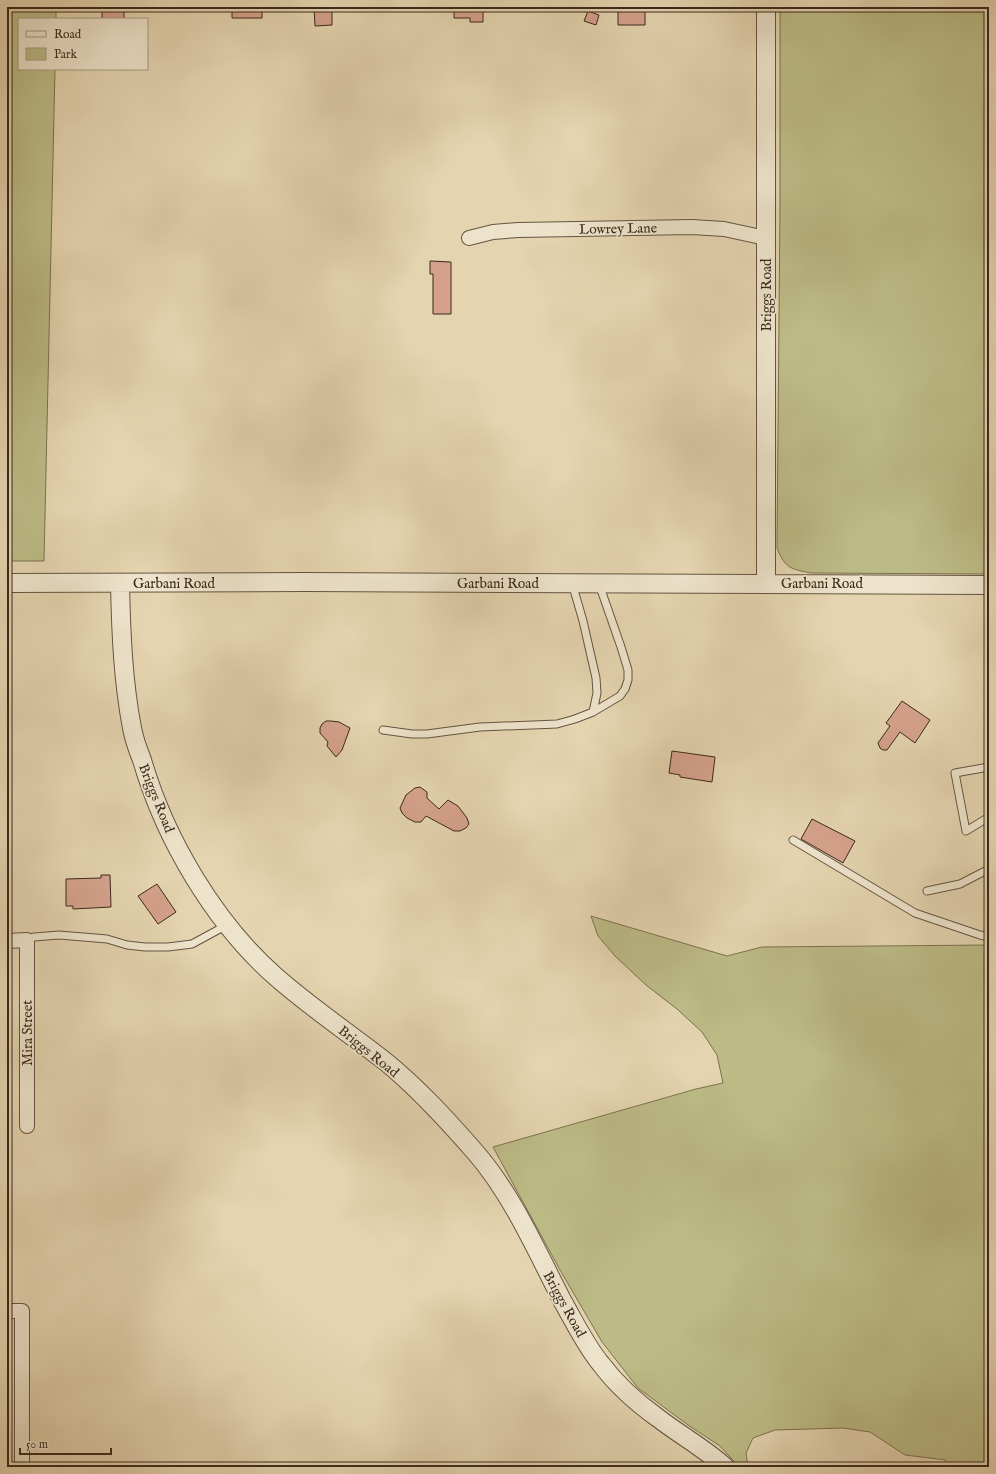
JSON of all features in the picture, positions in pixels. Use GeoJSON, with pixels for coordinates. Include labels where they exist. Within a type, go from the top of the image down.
{"type":"FeatureCollection","features":[{"type":"Feature","properties":{"kind":"street","name":"Briggs Road"},"geometry":{"type":"LineString","coordinates":[[766,7],[766,583]]}},
{"type":"Feature","properties":{"kind":"street","name":"Lowrey Lane"},"geometry":{"type":"LineString","coordinates":[[469,238],[492,232],[518,230],[692,227],[724,229],[766,238]]}},
{"type":"Feature","properties":{"kind":"street","name":"Garbani Road"},"geometry":{"type":"LineString","coordinates":[[7,583],[120,584],[306,582],[989,585]]}},
{"type":"Feature","properties":{"kind":"street","name":"Briggs Road"},"geometry":{"type":"LineString","coordinates":[[120,584],[122,642],[126,686],[133,730],[148,780],[167,826],[186,863],[211,905],[243,945],[275,976],[320,1013],[387,1063],[428,1101],[456,1130],[483,1161],[506,1194],[577,1329],[601,1365],[627,1392],[657,1418],[693,1441],[725,1467]]}},
{"type":"Feature","properties":{"kind":"street"},"geometry":{"type":"LineString","coordinates":[[7,941],[27,940]]}},
{"type":"Feature","properties":{"kind":"street","name":"Mira Street"},"geometry":{"type":"LineString","coordinates":[[27,940],[28,1126]]}},
{"type":"Feature","properties":{"kind":"street"},"geometry":{"type":"LineString","coordinates":[[7,1311],[22,1311],[22,1467]]}},
{"type":"Feature","properties":{"kind":"lane"},"geometry":{"type":"LineString","coordinates":[[572,583],[583,621],[596,678],[597,692],[593,712]]}},
{"type":"Feature","properties":{"kind":"lane"},"geometry":{"type":"LineString","coordinates":[[383,730],[412,734],[426,734],[480,727],[556,724],[593,712],[620,696],[625,689],[628,680],[628,670],[599,583]]}},
{"type":"Feature","properties":{"kind":"lane"},"geometry":{"type":"LineString","coordinates":[[989,767],[955,773],[966,831],[989,817]]}},
{"type":"Feature","properties":{"kind":"lane"},"geometry":{"type":"LineString","coordinates":[[793,840],[915,913],[989,937]]}},
{"type":"Feature","properties":{"kind":"lane"},"geometry":{"type":"LineString","coordinates":[[927,891],[960,884],[989,870]]}},
{"type":"Feature","properties":{"kind":"lane"},"geometry":{"type":"LineString","coordinates":[[27,940],[34,937],[59,935],[107,939],[127,945],[145,947],[168,947],[192,944],[227,925]]}},
{"type":"Feature","properties":{"kind":"green space"},"geometry":{"type":"Polygon","coordinates":[[[7,7],[56,7],[56,18],[18,18],[18,70],[55,70],[44,561],[7,561],[7,7]]]}},
{"type":"Feature","properties":{"kind":"green space"},"geometry":{"type":"Polygon","coordinates":[[[780,7],[989,7],[989,574],[811,573],[793,569],[786,564],[777,548],[780,7]]]}},
{"type":"Feature","properties":{"kind":"green space"},"geometry":{"type":"Polygon","coordinates":[[[591,916],[727,956],[762,947],[989,945],[989,1467],[946,1467],[946,1460],[905,1455],[870,1432],[843,1428],[775,1430],[753,1438],[746,1453],[748,1467],[739,1467],[720,1446],[688,1425],[638,1388],[602,1342],[560,1270],[493,1147],[696,1089],[723,1083],[717,1055],[702,1032],[677,1009],[646,985],[615,956],[598,936],[591,916]]]}},
{"type":"Feature","properties":{"kind":"building"},"geometry":{"type":"Polygon","coordinates":[[[102,7],[124,7],[124,18],[102,18],[102,7]]]}},
{"type":"Feature","properties":{"kind":"building"},"geometry":{"type":"Polygon","coordinates":[[[232,7],[262,7],[262,18],[232,18],[232,7]]]}},
{"type":"Feature","properties":{"kind":"building"},"geometry":{"type":"Polygon","coordinates":[[[314,7],[332,7],[332,25],[315,26],[314,7]]]}},
{"type":"Feature","properties":{"kind":"building"},"geometry":{"type":"Polygon","coordinates":[[[454,7],[483,7],[483,22],[470,22],[470,18],[454,18],[454,7]]]}},
{"type":"Feature","properties":{"kind":"building"},"geometry":{"type":"Polygon","coordinates":[[[645,7],[645,25],[618,25],[618,8],[645,7]]]}},
{"type":"Feature","properties":{"kind":"building"},"geometry":{"type":"Polygon","coordinates":[[[588,11],[599,15],[596,25],[584,21],[588,11]]]}},
{"type":"Feature","properties":{"kind":"building"},"geometry":{"type":"Polygon","coordinates":[[[430,261],[451,262],[451,314],[433,314],[433,274],[430,274],[430,261]]]}},
{"type":"Feature","properties":{"kind":"building"},"geometry":{"type":"Polygon","coordinates":[[[902,701],[930,720],[915,743],[900,732],[887,750],[883,750],[880,748],[878,743],[890,726],[886,723],[902,701]]]}},
{"type":"Feature","properties":{"kind":"building"},"geometry":{"type":"Polygon","coordinates":[[[326,721],[339,722],[350,728],[342,750],[336,757],[327,746],[328,742],[320,733],[322,724],[326,721]]]}},
{"type":"Feature","properties":{"kind":"building"},"geometry":{"type":"Polygon","coordinates":[[[672,751],[715,757],[712,782],[680,777],[680,775],[669,773],[672,751]]]}},
{"type":"Feature","properties":{"kind":"building"},"geometry":{"type":"Polygon","coordinates":[[[420,787],[427,792],[427,798],[439,809],[448,800],[458,806],[467,818],[469,824],[466,828],[460,831],[454,831],[426,816],[421,822],[415,822],[407,818],[402,813],[400,808],[406,795],[415,788],[420,787]]]}},
{"type":"Feature","properties":{"kind":"building"},"geometry":{"type":"Polygon","coordinates":[[[812,819],[855,841],[843,863],[801,839],[812,819]]]}},
{"type":"Feature","properties":{"kind":"building"},"geometry":{"type":"Polygon","coordinates":[[[101,875],[110,875],[111,907],[73,909],[73,906],[66,906],[66,879],[101,878],[101,875]]]}},
{"type":"Feature","properties":{"kind":"building"},"geometry":{"type":"Polygon","coordinates":[[[157,884],[176,912],[158,924],[138,896],[157,884]]]}}]}
